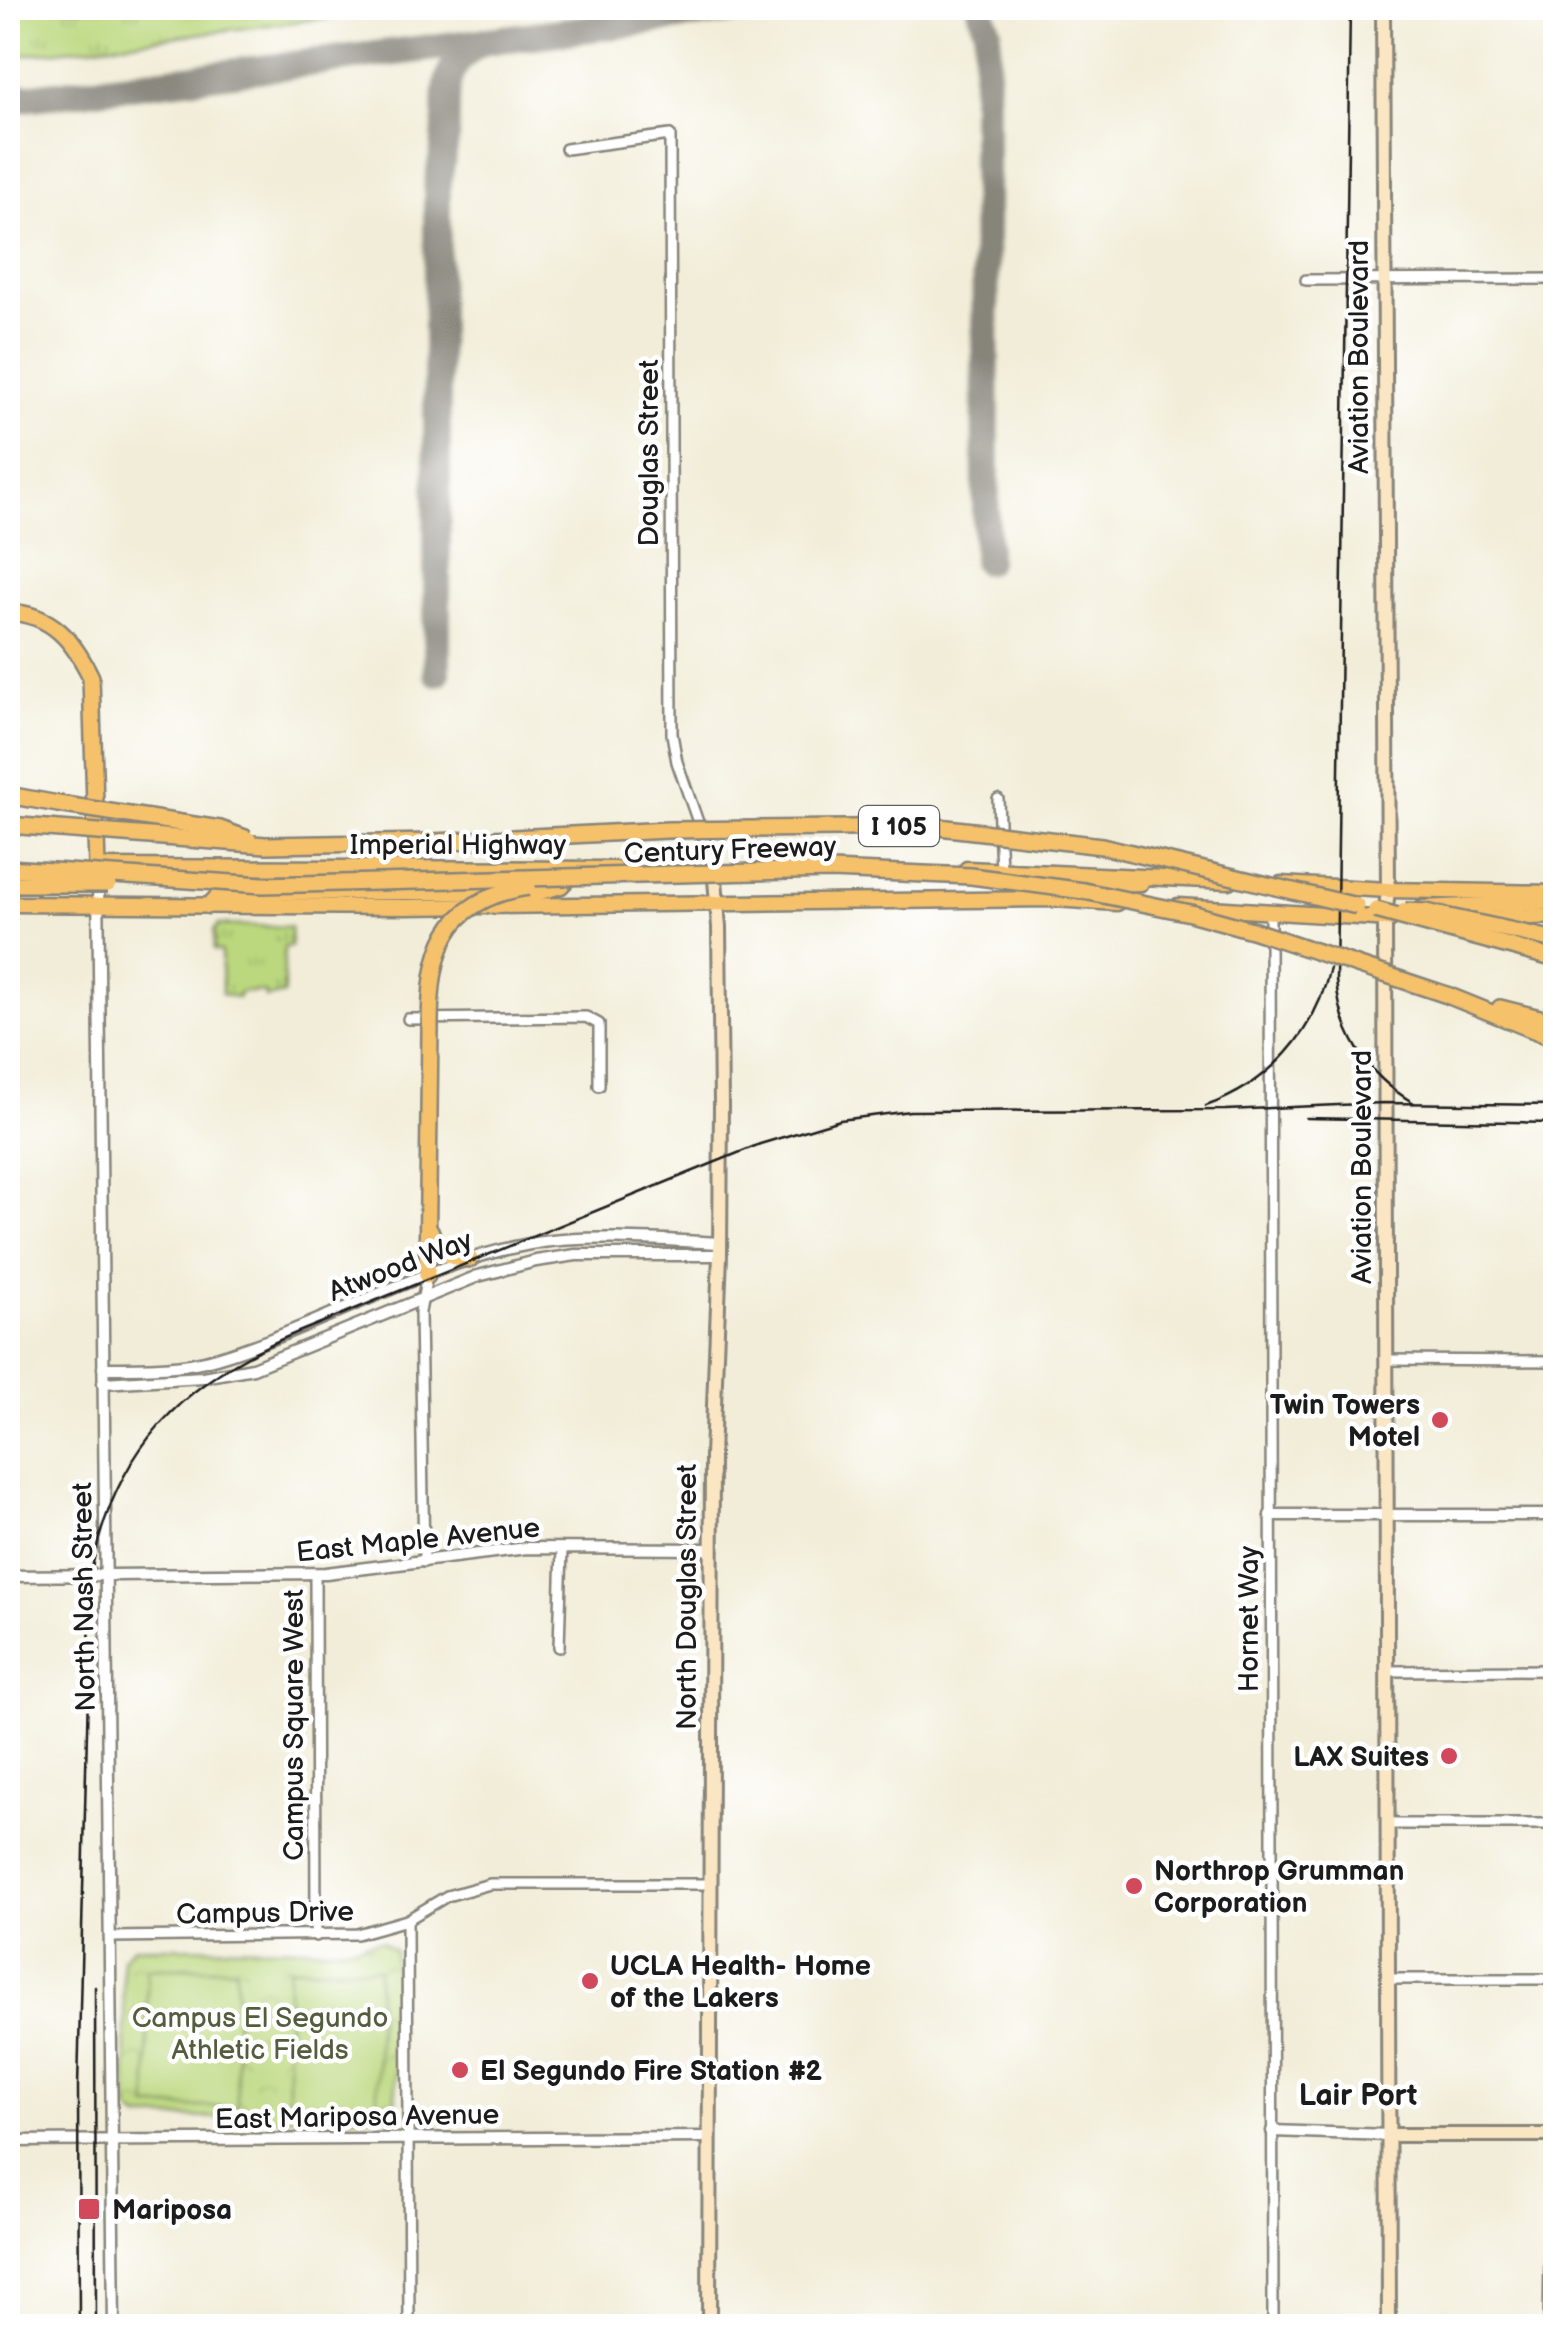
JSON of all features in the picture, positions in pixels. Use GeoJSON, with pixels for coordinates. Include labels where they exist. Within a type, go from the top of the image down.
{"type":"FeatureCollection","features":[{"type":"Feature","properties":{"kind":"highway"},"geometry":{"type":"LineString","coordinates":[[8,612],[41,618],[62,630],[78,649],[91,677],[97,868]]}},
{"type":"Feature","properties":{"kind":"highway"},"geometry":{"type":"LineString","coordinates":[[8,795],[220,829],[266,844]]}},
{"type":"Feature","properties":{"kind":"highway","name":"Century Freeway"},"geometry":{"type":"LineString","coordinates":[[8,826],[266,844],[432,842],[800,826],[939,827],[1102,846],[1556,960]]}},
{"type":"Feature","properties":{"kind":"highway","name":"Century Freeway"},"geometry":{"type":"LineString","coordinates":[[8,868],[262,885],[830,870],[1031,882],[1190,912],[1448,995],[1556,1022]]}},
{"type":"Feature","properties":{"kind":"highway"},"geometry":{"type":"LineString","coordinates":[[427,1276],[430,991],[433,965],[447,930],[492,894],[592,878]]}},
{"type":"Feature","properties":{"kind":"highway"},"geometry":{"type":"LineString","coordinates":[[8,884],[262,885]]}},
{"type":"Feature","properties":{"kind":"highway"},"geometry":{"type":"LineString","coordinates":[[1380,914],[1426,912],[1556,940]]}},
{"type":"Feature","properties":{"kind":"highway"},"geometry":{"type":"LineString","coordinates":[[1448,995],[1556,1039]]}},
{"type":"Feature","properties":{"kind":"highway"},"geometry":{"type":"LineString","coordinates":[[428,1226],[442,1253],[451,1259],[470,1259]]}},
{"type":"Feature","properties":{"kind":"main road","name":"Aviation Boulevard"},"geometry":{"type":"LineString","coordinates":[[1384,8],[1388,890],[1380,914],[1389,1670],[1389,2326]]}},
{"type":"Feature","properties":{"kind":"main road","name":"Imperial Highway"},"geometry":{"type":"LineString","coordinates":[[8,868],[1001,870],[1388,890],[1556,893]]}},
{"type":"Feature","properties":{"kind":"main road","name":"North Douglas Street"},"geometry":{"type":"LineString","coordinates":[[709,2326],[712,1549],[720,1249],[718,904],[714,868]]}},
{"type":"Feature","properties":{"kind":"main road"},"geometry":{"type":"LineString","coordinates":[[8,904],[208,906],[540,892],[561,886],[576,869]]}},
{"type":"Feature","properties":{"kind":"main road"},"geometry":{"type":"LineString","coordinates":[[996,900],[1013,887],[1135,884],[1171,877]]}},
{"type":"Feature","properties":{"kind":"main road"},"geometry":{"type":"LineString","coordinates":[[405,899],[718,904],[1054,900],[1453,920],[1556,916]]}},
{"type":"Feature","properties":{"kind":"main road"},"geometry":{"type":"LineString","coordinates":[[1380,914],[1556,902]]}},
{"type":"Feature","properties":{"kind":"main road"},"geometry":{"type":"LineString","coordinates":[[1389,2135],[1556,2135]]}},
{"type":"Feature","properties":{"kind":"street","name":"Douglas Street"},"geometry":{"type":"LineString","coordinates":[[566,150],[670,136],[672,734],[677,762],[714,868]]}},
{"type":"Feature","properties":{"kind":"street"},"geometry":{"type":"LineString","coordinates":[[1306,280],[1556,280]]}},
{"type":"Feature","properties":{"kind":"street"},"geometry":{"type":"LineString","coordinates":[[998,799],[1001,870]]}},
{"type":"Feature","properties":{"kind":"street","name":"North Nash Street"},"geometry":{"type":"LineString","coordinates":[[97,868],[114,2326]]}},
{"type":"Feature","properties":{"kind":"street"},"geometry":{"type":"LineString","coordinates":[[405,870],[405,899]]}},
{"type":"Feature","properties":{"kind":"street","name":"Hornet Way"},"geometry":{"type":"LineString","coordinates":[[1270,910],[1273,2326]]}},
{"type":"Feature","properties":{"kind":"street"},"geometry":{"type":"LineString","coordinates":[[408,1018],[586,1017],[598,1024],[600,1086]]}},
{"type":"Feature","properties":{"kind":"street","name":"Atwood Way"},"geometry":{"type":"LineString","coordinates":[[103,1368],[163,1367],[214,1359],[470,1259],[531,1244],[556,1241],[720,1249]]}},
{"type":"Feature","properties":{"kind":"street","name":"Atwood Way"},"geometry":{"type":"LineString","coordinates":[[103,1383],[202,1377],[253,1368],[494,1271],[555,1257],[720,1249]]}},
{"type":"Feature","properties":{"kind":"street"},"geometry":{"type":"LineString","coordinates":[[424,1562],[420,1318],[427,1276]]}},
{"type":"Feature","properties":{"kind":"street"},"geometry":{"type":"LineString","coordinates":[[1387,1360],[1556,1361]]}},
{"type":"Feature","properties":{"kind":"street"},"geometry":{"type":"LineString","coordinates":[[1270,1515],[1556,1515]]}},
{"type":"Feature","properties":{"kind":"street"},"geometry":{"type":"LineString","coordinates":[[559,1647],[562,1548]]}},
{"type":"Feature","properties":{"kind":"street","name":"East Maple Avenue"},"geometry":{"type":"LineString","coordinates":[[8,1576],[315,1574],[494,1551],[712,1549]]}},
{"type":"Feature","properties":{"kind":"street","name":"Campus Square West"},"geometry":{"type":"LineString","coordinates":[[315,1574],[316,1936]]}},
{"type":"Feature","properties":{"kind":"street"},"geometry":{"type":"LineString","coordinates":[[1389,1670],[1556,1670]]}},
{"type":"Feature","properties":{"kind":"street"},"geometry":{"type":"LineString","coordinates":[[1388,1824],[1556,1824]]}},
{"type":"Feature","properties":{"kind":"street","name":"Campus Drive"},"geometry":{"type":"LineString","coordinates":[[110,1937],[356,1934],[407,1920],[447,1896],[490,1884],[710,1884]]}},
{"type":"Feature","properties":{"kind":"street"},"geometry":{"type":"LineString","coordinates":[[407,1920],[409,2326]]}},
{"type":"Feature","properties":{"kind":"street"},"geometry":{"type":"LineString","coordinates":[[1388,1980],[1556,1980]]}},
{"type":"Feature","properties":{"kind":"street"},"geometry":{"type":"LineString","coordinates":[[1272,2131],[1389,2135]]}},
{"type":"Feature","properties":{"kind":"street","name":"East Mariposa Avenue"},"geometry":{"type":"LineString","coordinates":[[8,2141],[708,2137]]}},
{"type":"Feature","properties":{"kind":"street"},"geometry":{"type":"LineString","coordinates":[[1549,2326],[1553,2252]]}},
{"type":"Feature","properties":{"kind":"green space"},"geometry":{"type":"Polygon","coordinates":[[[8,8],[409,8],[8,57],[8,8]]]}},
{"type":"Feature","properties":{"kind":"green space"},"geometry":{"type":"Polygon","coordinates":[[[219,925],[290,927],[291,946],[284,947],[284,994],[266,998],[265,992],[239,992],[238,998],[222,994],[221,951],[214,950],[214,931],[219,925]]]}},
{"type":"Feature","properties":{"kind":"green space","name":"Campus El Segundo Athletic Fields"},"geometry":{"type":"Polygon","coordinates":[[[381,1941],[395,1951],[396,2108],[385,2117],[139,2118],[128,2110],[122,1958],[133,1947],[338,1948],[381,1941]]]}},
{"type":"Feature","properties":{"kind":"green space"},"geometry":{"type":"Polygon","coordinates":[[[147,1968],[236,1968],[237,2107],[148,2107],[147,1968]]]}},
{"type":"Feature","properties":{"kind":"green space"},"geometry":{"type":"Polygon","coordinates":[[[288,1968],[378,1968],[377,2108],[288,2108],[288,1968]]]}},
{"type":"Feature","properties":{"kind":"taxiway"},"geometry":{"type":"LineString","coordinates":[[8,100],[754,8]]}},
{"type":"Feature","properties":{"kind":"taxiway"},"geometry":{"type":"LineString","coordinates":[[980,8],[988,30],[986,561]]}},
{"type":"Feature","properties":{"kind":"taxiway"},"geometry":{"type":"LineString","coordinates":[[437,672],[437,187],[448,83],[458,61],[484,41]]}},
{"type":"Feature","properties":{"kind":"tram line"},"geometry":{"type":"LineString","coordinates":[[1350,8],[1336,980],[1343,1018],[1359,1051],[1383,1080],[1414,1103]]}},
{"type":"Feature","properties":{"kind":"tram line"},"geometry":{"type":"LineString","coordinates":[[1206,1106],[1250,1084],[1286,1053],[1313,1014],[1330,968]]}},
{"type":"Feature","properties":{"kind":"tram line"},"geometry":{"type":"LineString","coordinates":[[79,2326],[78,2087],[91,1573],[102,1529],[136,1455],[188,1397],[220,1373],[296,1333],[760,1144],[840,1120],[910,1111],[1226,1110],[1383,1103],[1556,1105]]}},
{"type":"Feature","properties":{"kind":"tram line"},"geometry":{"type":"LineString","coordinates":[[1306,1118],[1556,1123]]}},
{"type":"Feature","properties":{"kind":"tram line"},"geometry":{"type":"LineString","coordinates":[[95,1987],[96,2326]]}},
{"type":"Feature","properties":{"kind":"place","name":"Twin Towers Motel"},"geometry":{"type":"Point","coordinates":[1440,1420]}},
{"type":"Feature","properties":{"kind":"place","name":"LAX Suites"},"geometry":{"type":"Point","coordinates":[1449,1756]}},
{"type":"Feature","properties":{"kind":"place","name":"Northrop Grumman Corporation"},"geometry":{"type":"Point","coordinates":[1134,1886]}},
{"type":"Feature","properties":{"kind":"place","name":"UCLA Health- Home of the Lakers"},"geometry":{"type":"Point","coordinates":[590,1981]}},
{"type":"Feature","properties":{"kind":"place","name":"El Segundo Fire Station #2"},"geometry":{"type":"Point","coordinates":[460,2070]}},
{"type":"Feature","properties":{"kind":"place","name":"Mariposa"},"geometry":{"type":"Point","coordinates":[89,2209]}},
{"type":"Feature","properties":{"kind":"district","name":"Lair Port"},"geometry":{"type":"Point","coordinates":[1358,2095]}}]}
